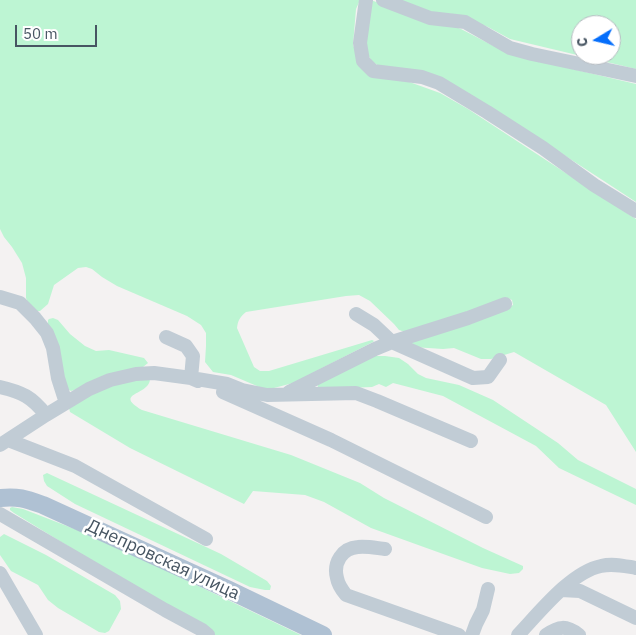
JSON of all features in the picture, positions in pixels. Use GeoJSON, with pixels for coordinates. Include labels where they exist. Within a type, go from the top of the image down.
{"type":"FeatureCollection","features":[{"type":"Feature","properties":{"kind":"main road","name":"Днепровская улица"},"geometry":{"type":"LineString","coordinates":[[0,498],[12,496],[43,505],[323,635]]}},
{"type":"Feature","properties":{"kind":"lane"},"geometry":{"type":"LineString","coordinates":[[366,0],[360,43],[363,61],[373,71],[422,77],[439,84],[487,112],[636,211]]}},
{"type":"Feature","properties":{"kind":"lane"},"geometry":{"type":"LineString","coordinates":[[383,0],[430,18],[465,22],[510,48],[636,76]]}},
{"type":"Feature","properties":{"kind":"lane"},"geometry":{"type":"LineString","coordinates":[[0,297],[20,304],[47,333],[53,348],[58,378],[66,403]]}},
{"type":"Feature","properties":{"kind":"lane"},"geometry":{"type":"LineString","coordinates":[[284,395],[392,342],[505,304]]}},
{"type":"Feature","properties":{"kind":"lane"},"geometry":{"type":"LineString","coordinates":[[356,314],[374,326],[392,342],[473,378],[488,377],[500,360]]}},
{"type":"Feature","properties":{"kind":"lane"},"geometry":{"type":"LineString","coordinates":[[166,337],[186,346],[193,356],[191,378]]}},
{"type":"Feature","properties":{"kind":"lane"},"geometry":{"type":"LineString","coordinates":[[4,442],[89,389],[110,380],[136,374],[154,373],[227,384],[267,396],[356,393],[471,441]]}},
{"type":"Feature","properties":{"kind":"lane"},"geometry":{"type":"LineString","coordinates":[[191,378],[331,440],[486,518]]}},
{"type":"Feature","properties":{"kind":"lane"},"geometry":{"type":"LineString","coordinates":[[0,387],[26,395],[46,415]]}},
{"type":"Feature","properties":{"kind":"lane"},"geometry":{"type":"LineString","coordinates":[[4,442],[75,466],[206,540]]}},
{"type":"Feature","properties":{"kind":"lane"},"geometry":{"type":"LineString","coordinates":[[0,514],[208,635]]}},
{"type":"Feature","properties":{"kind":"lane"},"geometry":{"type":"LineString","coordinates":[[385,549],[358,547],[348,549],[342,553],[336,566],[336,577],[346,595],[459,635]]}},
{"type":"Feature","properties":{"kind":"lane"},"geometry":{"type":"LineString","coordinates":[[518,635],[561,590],[585,572],[601,566],[617,564],[636,568]]}},
{"type":"Feature","properties":{"kind":"lane"},"geometry":{"type":"LineString","coordinates":[[0,573],[36,635]]}},
{"type":"Feature","properties":{"kind":"lane"},"geometry":{"type":"LineString","coordinates":[[472,635],[483,610],[488,589]]}},
{"type":"Feature","properties":{"kind":"lane"},"geometry":{"type":"LineString","coordinates":[[561,590],[580,591],[636,618]]}},
{"type":"Feature","properties":{"kind":"lane"},"geometry":{"type":"LineString","coordinates":[[546,635],[552,630],[563,627],[569,633]]}},
{"type":"Feature","properties":{"kind":"green space"},"geometry":{"type":"Polygon","coordinates":[[[0,0],[360,0],[356,9],[353,45],[362,65],[440,93],[468,109],[636,219],[636,452],[606,405],[514,352],[491,359],[481,359],[454,348],[413,347],[409,343],[509,307],[513,305],[512,300],[508,298],[405,332],[399,330],[370,301],[359,295],[246,312],[242,315],[237,328],[254,367],[260,371],[269,371],[372,340],[374,341],[293,383],[264,389],[231,375],[213,372],[205,362],[206,333],[201,325],[187,316],[117,286],[92,269],[86,267],[78,268],[54,285],[48,304],[40,311],[35,311],[26,298],[26,278],[22,263],[0,229],[0,0]]]}},
{"type":"Feature","properties":{"kind":"green space"},"geometry":{"type":"Polygon","coordinates":[[[371,0],[428,22],[441,22],[461,29],[509,54],[636,84],[636,202],[458,87],[432,77],[386,69],[373,62],[366,49],[367,24],[371,0]]]}},
{"type":"Feature","properties":{"kind":"green space"},"geometry":{"type":"Polygon","coordinates":[[[397,0],[636,0],[636,69],[619,65],[621,65],[621,15],[571,15],[571,54],[510,39],[488,27],[453,14],[430,13],[397,0]]]}},
{"type":"Feature","properties":{"kind":"green space"},"geometry":{"type":"Polygon","coordinates":[[[53,318],[58,320],[70,334],[85,346],[96,351],[109,350],[144,358],[148,363],[143,367],[71,391],[67,389],[48,324],[48,320],[53,318]]]}},
{"type":"Feature","properties":{"kind":"green space"},"geometry":{"type":"Polygon","coordinates":[[[375,356],[399,358],[418,374],[426,378],[459,385],[493,400],[558,443],[578,460],[636,489],[636,505],[559,468],[536,446],[443,396],[393,383],[386,387],[379,384],[372,387],[323,389],[318,387],[317,383],[375,356]]]}},
{"type":"Feature","properties":{"kind":"green space"},"geometry":{"type":"Polygon","coordinates":[[[150,378],[149,384],[132,397],[131,400],[142,410],[291,455],[360,483],[384,498],[523,566],[523,569],[519,573],[510,574],[482,568],[371,528],[324,502],[305,495],[253,491],[244,504],[130,448],[70,412],[69,408],[104,385],[150,378]]]}},
{"type":"Feature","properties":{"kind":"green space"},"geometry":{"type":"Polygon","coordinates":[[[47,473],[221,554],[267,581],[271,586],[270,590],[250,587],[75,504],[47,486],[43,475],[47,473]]]}},
{"type":"Feature","properties":{"kind":"green space"},"geometry":{"type":"Polygon","coordinates":[[[12,507],[23,509],[98,538],[301,635],[213,635],[14,513],[10,510],[12,507]]]}},
{"type":"Feature","properties":{"kind":"green space"},"geometry":{"type":"Polygon","coordinates":[[[4,534],[46,555],[115,595],[120,601],[121,609],[109,631],[105,633],[99,632],[58,608],[48,600],[38,585],[11,571],[0,555],[0,537],[4,534]]]}}]}
